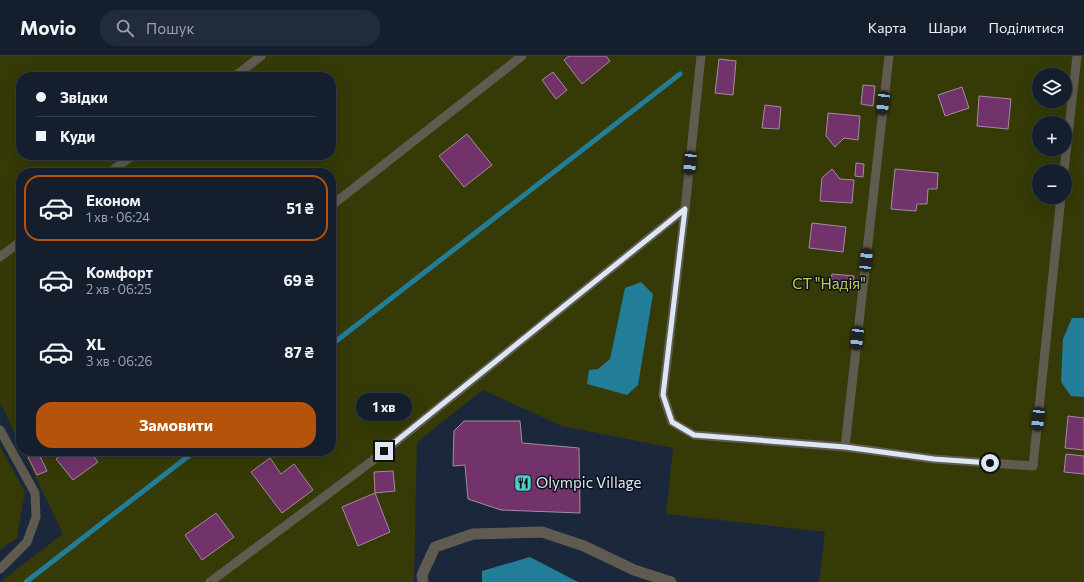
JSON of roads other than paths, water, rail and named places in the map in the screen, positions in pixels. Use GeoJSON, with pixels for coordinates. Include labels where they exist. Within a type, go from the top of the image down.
{"type":"FeatureCollection","features":[{"type":"Feature","properties":{"kind":"street"},"geometry":{"type":"LineString","coordinates":[[422,582],[422,575],[435,546],[473,534],[542,532],[584,546],[634,570],[671,582]]}},
{"type":"Feature","properties":{"kind":"lane"},"geometry":{"type":"LineString","coordinates":[[240,72],[261,56]]}},
{"type":"Feature","properties":{"kind":"lane"},"geometry":{"type":"LineString","coordinates":[[336,202],[522,56]]}},
{"type":"Feature","properties":{"kind":"lane"},"geometry":{"type":"LineString","coordinates":[[701,56],[663,395],[672,422],[694,435],[845,447],[934,459],[1033,466],[1061,204]]}},
{"type":"Feature","properties":{"kind":"lane"},"geometry":{"type":"LineString","coordinates":[[845,447],[888,56]]}},
{"type":"Feature","properties":{"kind":"lane"},"geometry":{"type":"LineString","coordinates":[[1065,164],[1077,56]]}},
{"type":"Feature","properties":{"kind":"lane"},"geometry":{"type":"LineString","coordinates":[[115,168],[126,160]]}},
{"type":"Feature","properties":{"kind":"lane"},"geometry":{"type":"LineString","coordinates":[[210,582],[372,461],[685,209]]}},
{"type":"Feature","properties":{"kind":"lane"},"geometry":{"type":"LineString","coordinates":[[0,257],[16,245]]}},
{"type":"Feature","properties":{"kind":"lane"},"geometry":{"type":"LineString","coordinates":[[0,430],[16,451]]}},
{"type":"Feature","properties":{"kind":"lane"},"geometry":{"type":"LineString","coordinates":[[0,569],[27,542],[36,517],[35,494],[19,456]]}},
{"type":"Feature","properties":{"kind":"water"},"geometry":{"type":"Polygon","coordinates":[[[641,282],[653,294],[638,385],[627,395],[587,384],[589,370],[598,369],[610,359],[625,288],[641,282]]]}},
{"type":"Feature","properties":{"kind":"water"},"geometry":{"type":"Polygon","coordinates":[[[1072,318],[1084,318],[1084,397],[1071,396],[1061,382],[1063,339],[1072,318]]]}},
{"type":"Feature","properties":{"kind":"water"},"geometry":{"type":"Polygon","coordinates":[[[530,557],[578,582],[482,582],[482,571],[530,557]]]}},
{"type":"Feature","properties":{"kind":"waterway"},"geometry":{"type":"LineString","coordinates":[[336,341],[680,74]]}},
{"type":"Feature","properties":{"kind":"waterway"},"geometry":{"type":"LineString","coordinates":[[26,582],[189,456]]}},
{"type":"Feature","properties":{"kind":"place","name":"Olympic Village"},"geometry":{"type":"Point","coordinates":[523,483]}},
{"type":"Feature","properties":{"kind":"park label","name":"СТ \"Надія\""},"geometry":{"type":"Point","coordinates":[829,284]}}]}
